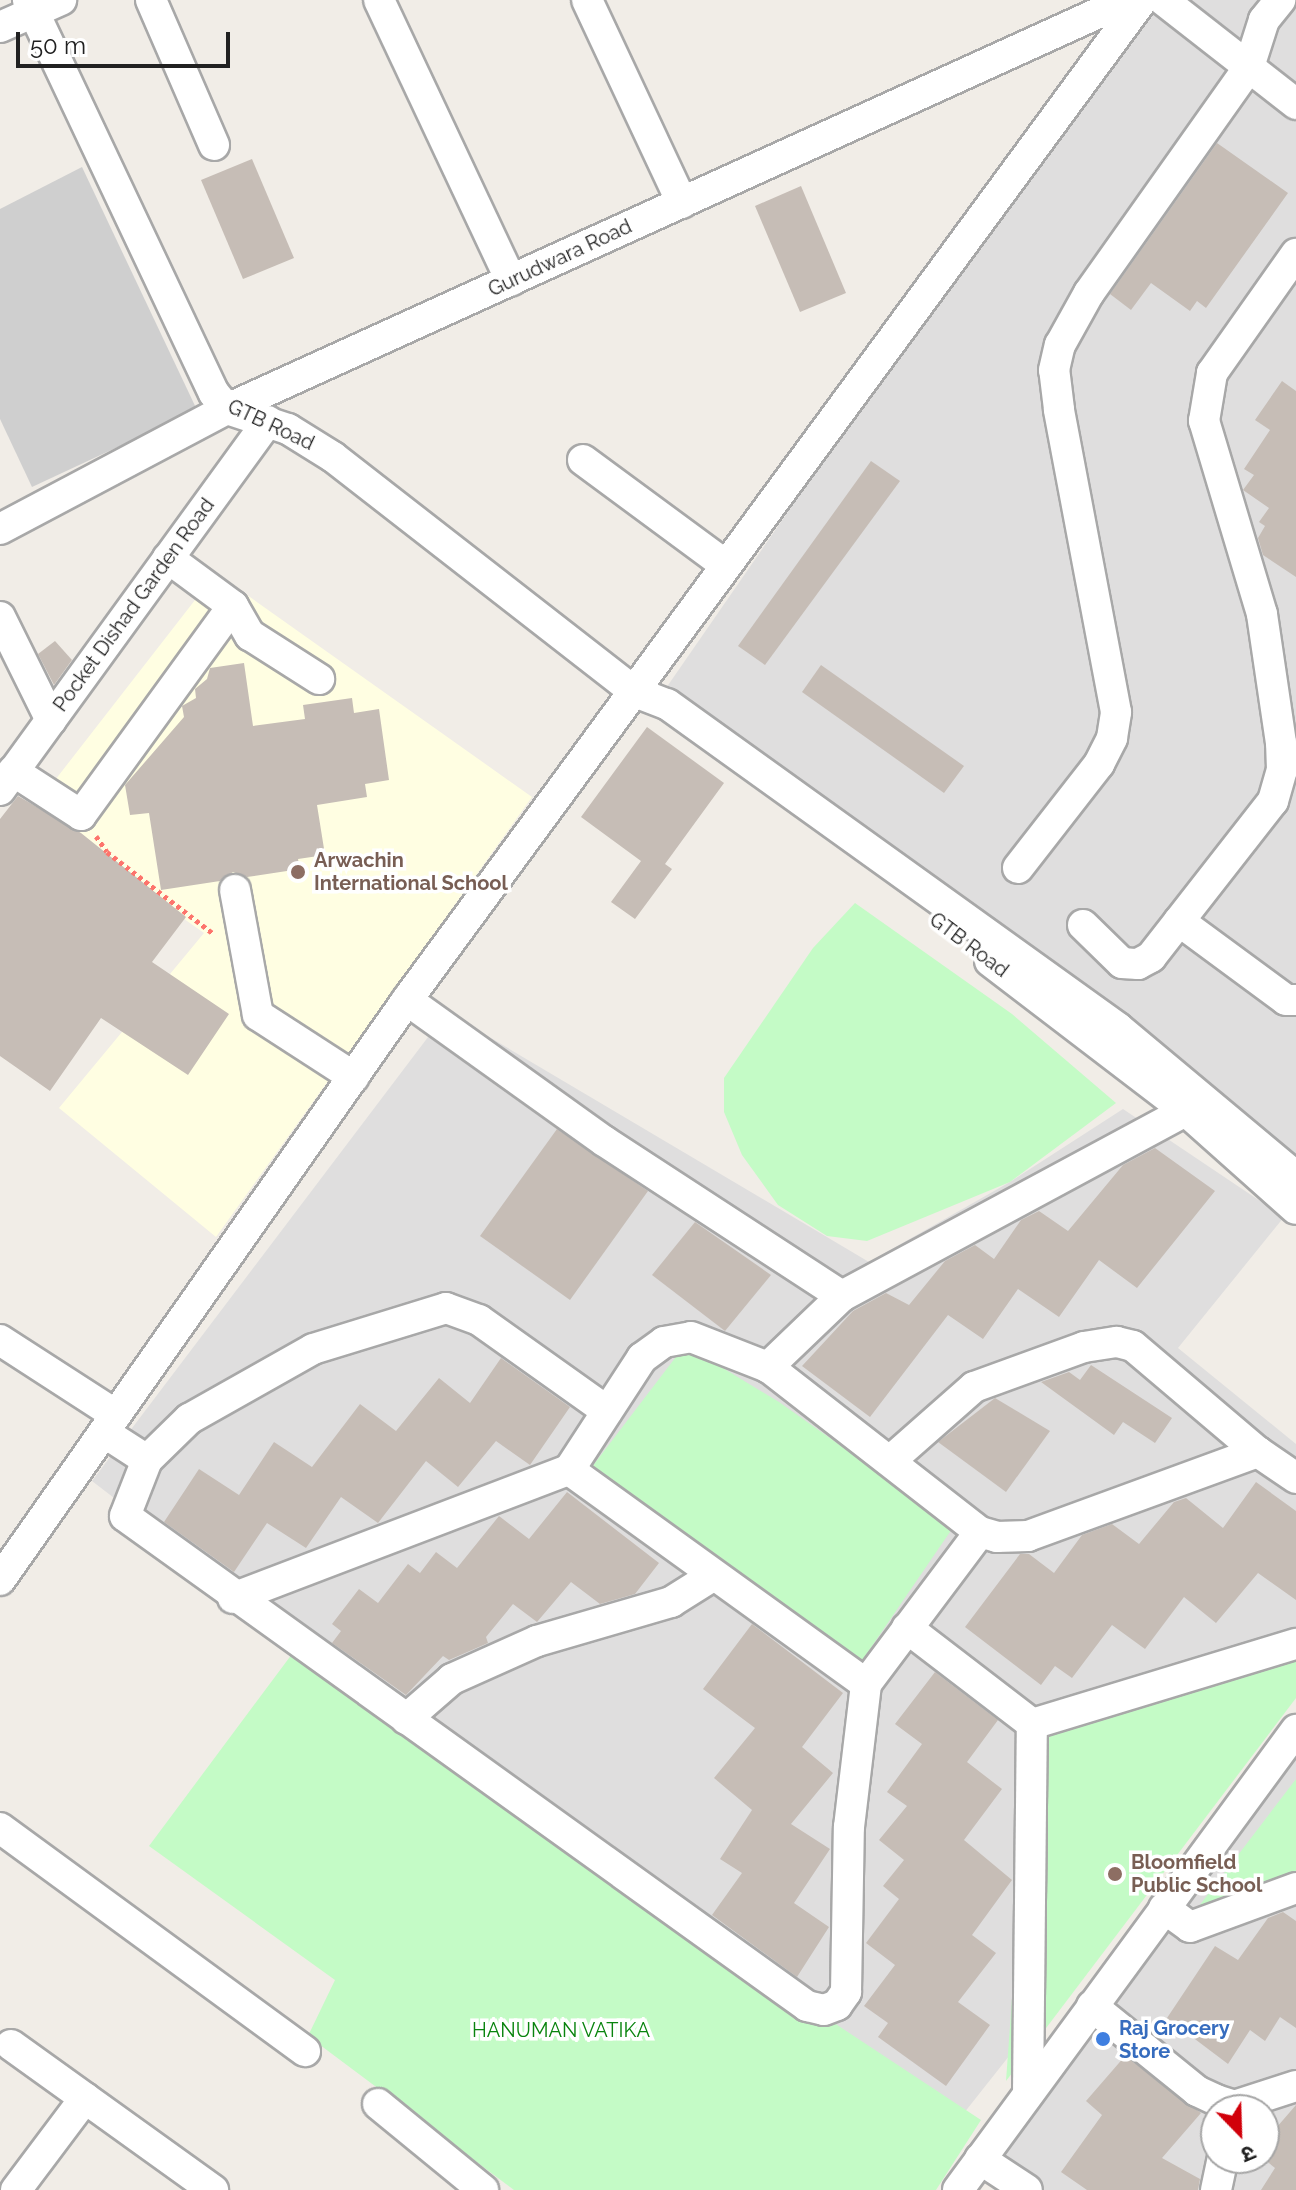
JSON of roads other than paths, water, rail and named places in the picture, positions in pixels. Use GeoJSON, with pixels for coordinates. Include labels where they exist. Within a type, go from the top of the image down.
{"type":"FeatureCollection","features":[{"type":"Feature","properties":{"kind":"street"},"geometry":{"type":"LineString","coordinates":[[151,0],[214,145]]}},
{"type":"Feature","properties":{"kind":"street"},"geometry":{"type":"LineString","coordinates":[[379,0],[511,281]]}},
{"type":"Feature","properties":{"kind":"street"},"geometry":{"type":"LineString","coordinates":[[587,0],[682,203]]}},
{"type":"Feature","properties":{"kind":"street","name":"Gurudwara Road"},"geometry":{"type":"LineString","coordinates":[[0,529],[227,409],[1127,0]]}},
{"type":"Feature","properties":{"kind":"street"},"geometry":{"type":"LineString","coordinates":[[0,1580],[407,1000],[635,692],[724,564],[1142,0]]}},
{"type":"Feature","properties":{"kind":"street"},"geometry":{"type":"LineString","coordinates":[[1163,0],[1296,104]]}},
{"type":"Feature","properties":{"kind":"street"},"geometry":{"type":"LineString","coordinates":[[1018,868],[1099,764],[1112,738],[1116,712],[1059,409],[1054,370],[1060,345],[1089,293],[1249,67],[1264,20],[1280,0]]}},
{"type":"Feature","properties":{"kind":"street"},"geometry":{"type":"LineString","coordinates":[[0,27],[41,4]]}},
{"type":"Feature","properties":{"kind":"street","name":"GTB Road"},"geometry":{"type":"LineString","coordinates":[[41,4],[214,393],[227,409],[268,421],[333,457],[635,692],[653,720],[1111,1038],[1193,1103],[1296,1177]]}},
{"type":"Feature","properties":{"kind":"street"},"geometry":{"type":"LineString","coordinates":[[1083,925],[1122,963],[1138,964],[1151,957],[1273,801],[1282,770],[1262,614],[1204,421],[1212,373],[1296,254]]}},
{"type":"Feature","properties":{"kind":"street","name":"Pocket Dishad Garden Road"},"geometry":{"type":"LineString","coordinates":[[7,780],[268,421]]}},
{"type":"Feature","properties":{"kind":"street"},"geometry":{"type":"LineString","coordinates":[[583,460],[724,564]]}},
{"type":"Feature","properties":{"kind":"street"},"geometry":{"type":"LineString","coordinates":[[168,558],[233,606],[250,635],[319,679]]}},
{"type":"Feature","properties":{"kind":"street"},"geometry":{"type":"LineString","coordinates":[[7,780],[81,815],[233,606]]}},
{"type":"Feature","properties":{"kind":"street"},"geometry":{"type":"LineString","coordinates":[[0,617],[51,720]]}},
{"type":"Feature","properties":{"kind":"street"},"geometry":{"type":"LineString","coordinates":[[235,890],[258,1015],[354,1077]]}},
{"type":"Feature","properties":{"kind":"street"},"geometry":{"type":"LineString","coordinates":[[1179,921],[1286,1000],[1296,1000]]}},
{"type":"Feature","properties":{"kind":"street"},"geometry":{"type":"LineString","coordinates":[[407,1000],[604,1141],[842,1296]]}},
{"type":"Feature","properties":{"kind":"street"},"geometry":{"type":"LineString","coordinates":[[768,1367],[842,1296],[1193,1103]]}},
{"type":"Feature","properties":{"kind":"street","name":"GTB Road"},"geometry":{"type":"LineString","coordinates":[[1193,1103],[1296,1209]]}},
{"type":"Feature","properties":{"kind":"street"},"geometry":{"type":"LineString","coordinates":[[607,1411],[479,1320],[446,1308],[313,1349],[189,1419],[147,1460],[125,1516],[233,1598],[807,2006],[824,2010],[837,2005],[846,1992],[849,1827],[866,1684],[980,1532]]}},
{"type":"Feature","properties":{"kind":"street"},"geometry":{"type":"LineString","coordinates":[[233,1598],[569,1470],[642,1358],[664,1342],[691,1337],[768,1367],[980,1532],[1009,1540],[1028,1536],[1258,1452]]}},
{"type":"Feature","properties":{"kind":"street"},"geometry":{"type":"LineString","coordinates":[[0,1340],[111,1424],[147,1460]]}},
{"type":"Feature","properties":{"kind":"street"},"geometry":{"type":"LineString","coordinates":[[890,1461],[974,1387],[1070,1352],[1117,1342],[1133,1346],[1258,1452],[1296,1478]]}},
{"type":"Feature","properties":{"kind":"street"},"geometry":{"type":"LineString","coordinates":[[569,1470],[711,1577],[866,1684]]}},
{"type":"Feature","properties":{"kind":"street"},"geometry":{"type":"LineString","coordinates":[[406,1719],[452,1679],[537,1641],[671,1602],[711,1577]]}},
{"type":"Feature","properties":{"kind":"street"},"geometry":{"type":"LineString","coordinates":[[907,1628],[1032,1724]]}},
{"type":"Feature","properties":{"kind":"street"},"geometry":{"type":"LineString","coordinates":[[1032,1724],[1296,1644]]}},
{"type":"Feature","properties":{"kind":"street"},"geometry":{"type":"LineString","coordinates":[[1028,2093],[1032,1724]]}},
{"type":"Feature","properties":{"kind":"street"},"geometry":{"type":"LineString","coordinates":[[958,2190],[1296,1730]]}},
{"type":"Feature","properties":{"kind":"street"},"geometry":{"type":"LineString","coordinates":[[0,1828],[305,2051]]}},
{"type":"Feature","properties":{"kind":"street"},"geometry":{"type":"LineString","coordinates":[[1164,1908],[1190,1927],[1296,1888]]}},
{"type":"Feature","properties":{"kind":"street"},"geometry":{"type":"LineString","coordinates":[[1092,2006],[1203,2094]]}},
{"type":"Feature","properties":{"kind":"street"},"geometry":{"type":"LineString","coordinates":[[11,2045],[213,2190]]}},
{"type":"Feature","properties":{"kind":"street"},"geometry":{"type":"LineString","coordinates":[[1273,2094],[1296,2086]]}},
{"type":"Feature","properties":{"kind":"street"},"geometry":{"type":"LineString","coordinates":[[16,2190],[85,2098]]}},
{"type":"Feature","properties":{"kind":"street"},"geometry":{"type":"LineString","coordinates":[[378,2104],[473,2187]]}},
{"type":"Feature","properties":{"kind":"street"},"geometry":{"type":"LineString","coordinates":[[980,2159],[1027,2190]]}},
{"type":"Feature","properties":{"kind":"place","name":"Arwachin International School"},"geometry":{"type":"Point","coordinates":[298,872]}},
{"type":"Feature","properties":{"kind":"place","name":"Bloomfield Public School"},"geometry":{"type":"Point","coordinates":[1115,1874]}},
{"type":"Feature","properties":{"kind":"place","name":"Raj Grocery Store"},"geometry":{"type":"Point","coordinates":[1103,2039]}},
{"type":"Feature","properties":{"kind":"park label","name":"HANUMAN VATIKA"},"geometry":{"type":"Point","coordinates":[561,2030]}}]}
